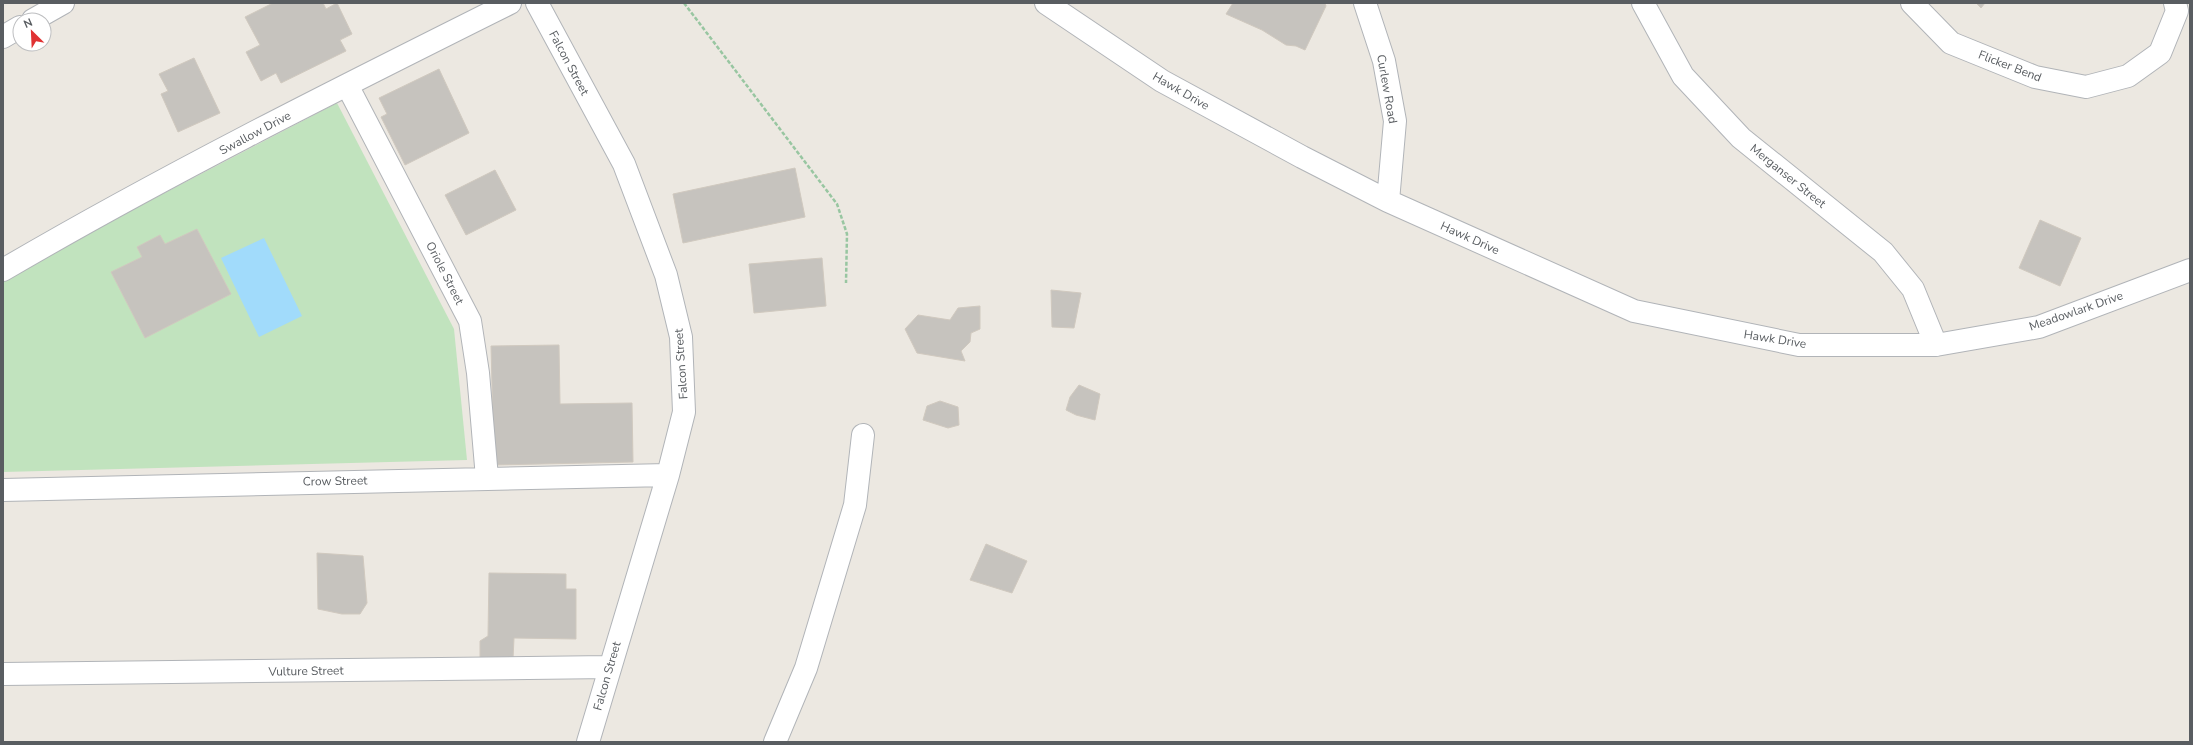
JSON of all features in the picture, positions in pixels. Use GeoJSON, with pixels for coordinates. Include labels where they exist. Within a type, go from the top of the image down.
{"type":"FeatureCollection","features":[{"type":"Feature","properties":{"kind":"street"},"geometry":{"type":"LineString","coordinates":[[47,12],[63,3]]}},
{"type":"Feature","properties":{"kind":"street","name":"Swallow Drive"},"geometry":{"type":"LineString","coordinates":[[3,270],[58,237],[346,85],[510,3]]}},
{"type":"Feature","properties":{"kind":"street","name":"Falcon Street"},"geometry":{"type":"LineString","coordinates":[[537,3],[624,164],[666,275],[681,337],[684,412],[668,474],[609,667],[588,742]]}},
{"type":"Feature","properties":{"kind":"street","name":"Hawk Drive"},"geometry":{"type":"LineString","coordinates":[[1046,3],[1162,81],[1388,201],[1634,311],[1799,345],[1936,345]]}},
{"type":"Feature","properties":{"kind":"street","name":"Curlew Road"},"geometry":{"type":"LineString","coordinates":[[1365,3],[1384,61],[1395,121],[1388,201]]}},
{"type":"Feature","properties":{"kind":"street","name":"Merganser Street"},"geometry":{"type":"LineString","coordinates":[[1642,3],[1683,76],[1741,138],[1883,252],[1913,289],[1936,345]]}},
{"type":"Feature","properties":{"kind":"street","name":"Flicker Bend"},"geometry":{"type":"LineString","coordinates":[[1912,3],[1951,43],[2035,77],[2086,87],[2128,76],[2160,53],[2177,11],[2175,3]]}},
{"type":"Feature","properties":{"kind":"street"},"geometry":{"type":"LineString","coordinates":[[3,37],[12,32]]}},
{"type":"Feature","properties":{"kind":"street","name":"Oriole Street"},"geometry":{"type":"LineString","coordinates":[[346,85],[470,321],[478,373],[487,478]]}},
{"type":"Feature","properties":{"kind":"street","name":"Meadowlark Drive"},"geometry":{"type":"LineString","coordinates":[[1936,345],[2039,327],[2190,270]]}},
{"type":"Feature","properties":{"kind":"street"},"geometry":{"type":"LineString","coordinates":[[775,742],[806,668],[855,505],[863,435]]}},
{"type":"Feature","properties":{"kind":"street","name":"Crow Street"},"geometry":{"type":"LineString","coordinates":[[3,490],[668,474]]}},
{"type":"Feature","properties":{"kind":"street","name":"Vulture Street"},"geometry":{"type":"LineString","coordinates":[[3,674],[609,667]]}},
{"type":"Feature","properties":{"kind":"path"},"geometry":{"type":"LineString","coordinates":[[684,3],[837,204],[847,234],[846,283]]}},
{"type":"Feature","properties":{"kind":"green space"},"geometry":{"type":"Polygon","coordinates":[[[337,103],[454,329],[467,460],[3,472],[3,281],[59,248],[337,103]]]}},
{"type":"Feature","properties":{"kind":"water"},"geometry":{"type":"Polygon","coordinates":[[[264,238],[302,316],[259,337],[221,258],[264,238]]]}},
{"type":"Feature","properties":{"kind":"building"},"geometry":{"type":"Polygon","coordinates":[[[273,3],[323,3],[326,9],[337,3],[352,34],[340,40],[346,51],[281,83],[276,73],[261,81],[246,52],[260,45],[245,17],[273,3]]]}},
{"type":"Feature","properties":{"kind":"building"},"geometry":{"type":"Polygon","coordinates":[[[1233,3],[1325,3],[1326,6],[1305,50],[1296,46],[1286,45],[1262,30],[1226,14],[1233,3]]]}},
{"type":"Feature","properties":{"kind":"building"},"geometry":{"type":"Polygon","coordinates":[[[1976,3],[1985,3],[1981,8],[1976,3]]]}},
{"type":"Feature","properties":{"kind":"building"},"geometry":{"type":"Polygon","coordinates":[[[194,58],[220,113],[178,132],[161,94],[168,91],[159,74],[194,58]]]}},
{"type":"Feature","properties":{"kind":"building"},"geometry":{"type":"Polygon","coordinates":[[[439,69],[469,133],[405,165],[381,117],[387,114],[379,98],[439,69]]]}},
{"type":"Feature","properties":{"kind":"building"},"geometry":{"type":"Polygon","coordinates":[[[795,168],[805,217],[683,243],[673,194],[795,168]]]}},
{"type":"Feature","properties":{"kind":"building"},"geometry":{"type":"Polygon","coordinates":[[[495,170],[516,210],[466,235],[445,195],[495,170]]]}},
{"type":"Feature","properties":{"kind":"building"},"geometry":{"type":"Polygon","coordinates":[[[2040,220],[2081,238],[2060,286],[2019,268],[2040,220]]]}},
{"type":"Feature","properties":{"kind":"building"},"geometry":{"type":"Polygon","coordinates":[[[197,229],[231,294],[145,338],[111,272],[142,257],[137,247],[160,235],[165,244],[197,229]]]}},
{"type":"Feature","properties":{"kind":"building"},"geometry":{"type":"Polygon","coordinates":[[[822,258],[826,306],[754,313],[749,264],[822,258]]]}},
{"type":"Feature","properties":{"kind":"building"},"geometry":{"type":"Polygon","coordinates":[[[1051,290],[1081,293],[1074,328],[1052,327],[1051,290]]]}},
{"type":"Feature","properties":{"kind":"building"},"geometry":{"type":"Polygon","coordinates":[[[980,306],[980,329],[971,333],[970,342],[961,351],[965,361],[917,353],[905,329],[918,315],[950,320],[958,308],[980,306]]]}},
{"type":"Feature","properties":{"kind":"building"},"geometry":{"type":"Polygon","coordinates":[[[559,345],[560,404],[632,403],[633,462],[494,465],[491,346],[559,345]]]}},
{"type":"Feature","properties":{"kind":"building"},"geometry":{"type":"Polygon","coordinates":[[[1079,385],[1100,394],[1095,420],[1076,415],[1066,410],[1070,397],[1079,385]]]}},
{"type":"Feature","properties":{"kind":"building"},"geometry":{"type":"Polygon","coordinates":[[[940,401],[958,407],[959,425],[948,428],[923,420],[927,406],[940,401]]]}},
{"type":"Feature","properties":{"kind":"building"},"geometry":{"type":"Polygon","coordinates":[[[986,544],[1027,561],[1012,593],[970,580],[986,544]]]}},
{"type":"Feature","properties":{"kind":"building"},"geometry":{"type":"Polygon","coordinates":[[[317,553],[363,556],[367,603],[360,614],[342,614],[318,609],[317,553]]]}},
{"type":"Feature","properties":{"kind":"building"},"geometry":{"type":"Polygon","coordinates":[[[489,573],[566,574],[566,589],[576,589],[576,639],[514,638],[513,659],[480,659],[480,641],[488,636],[489,573]]]}}]}
